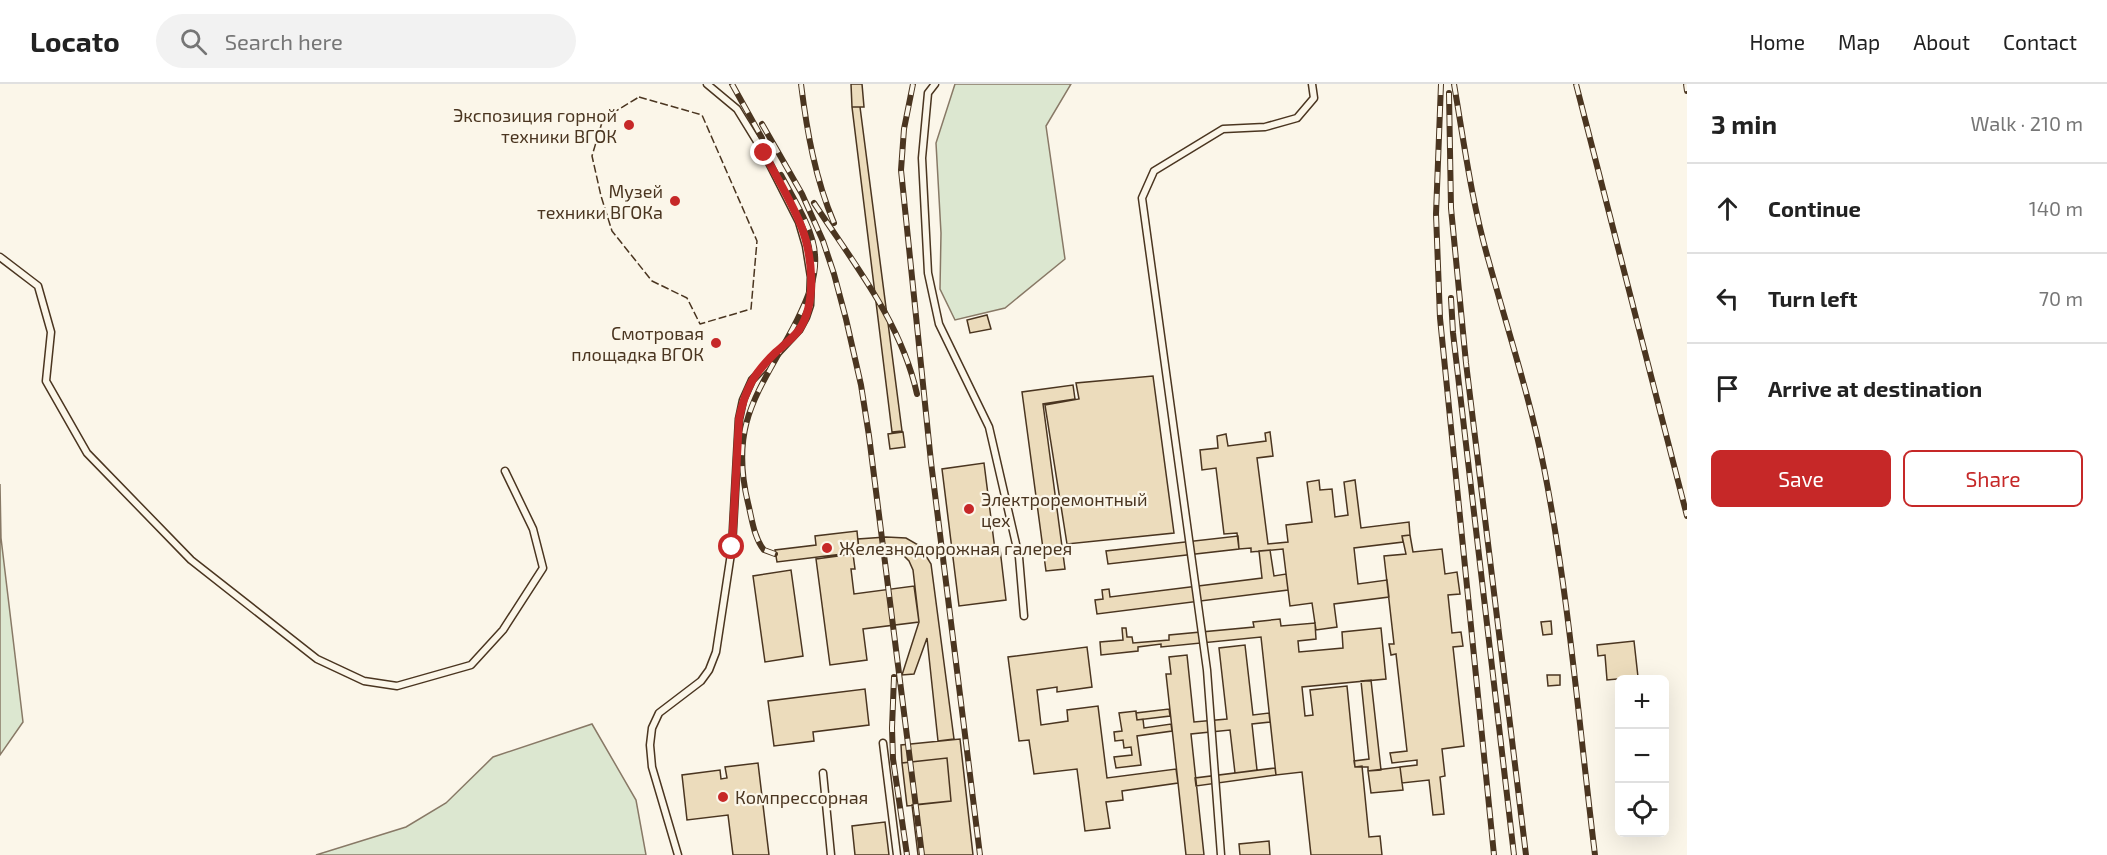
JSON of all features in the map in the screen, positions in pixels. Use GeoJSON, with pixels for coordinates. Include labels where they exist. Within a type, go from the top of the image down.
{"type":"FeatureCollection","features":[{"type":"Feature","properties":{"kind":"lane"},"geometry":{"type":"LineString","coordinates":[[678,855],[652,767],[650,745],[652,728],[659,713],[701,681],[709,670],[716,652],[732,547],[739,419],[743,400],[752,380],[799,330],[810,305],[811,293],[806,246],[800,222],[764,153],[737,109],[706,84]]}},
{"type":"Feature","properties":{"kind":"lane"},"geometry":{"type":"LineString","coordinates":[[935,84],[928,93],[922,158],[928,273],[939,324],[989,427],[1019,557],[1024,616]]}},
{"type":"Feature","properties":{"kind":"lane"},"geometry":{"type":"LineString","coordinates":[[1221,855],[1207,670],[1142,198],[1154,171],[1223,129],[1265,127],[1297,118],[1314,98],[1312,84]]}},
{"type":"Feature","properties":{"kind":"lane"},"geometry":{"type":"LineString","coordinates":[[0,257],[38,286],[51,332],[45,381],[87,453],[191,560],[317,659],[364,681],[397,686],[471,665],[503,630],[543,568],[533,529],[505,471]]}},
{"type":"Feature","properties":{"kind":"lane"},"geometry":{"type":"LineString","coordinates":[[883,743],[897,855]]}},
{"type":"Feature","properties":{"kind":"lane"},"geometry":{"type":"LineString","coordinates":[[823,773],[831,855]]}},
{"type":"Feature","properties":{"kind":"green space"},"geometry":{"type":"Polygon","coordinates":[[[955,84],[1071,84],[1046,126],[1065,259],[1005,308],[955,320],[940,289],[941,233],[936,143],[955,84]]]}},
{"type":"Feature","properties":{"kind":"green space"},"geometry":{"type":"Polygon","coordinates":[[[0,484],[1,538],[23,722],[0,755],[0,484]]]}},
{"type":"Feature","properties":{"kind":"green space"},"geometry":{"type":"Polygon","coordinates":[[[592,724],[636,800],[646,855],[316,855],[406,827],[446,803],[493,757],[592,724]]]}},
{"type":"Feature","properties":{"kind":"building"},"geometry":{"type":"Polygon","coordinates":[[[851,84],[862,84],[864,107],[852,107],[851,84]]]}},
{"type":"Feature","properties":{"kind":"building"},"geometry":{"type":"Polygon","coordinates":[[[852,107],[860,107],[902,431],[892,432],[852,107]]]}},
{"type":"Feature","properties":{"kind":"building"},"geometry":{"type":"Polygon","coordinates":[[[987,315],[991,329],[970,333],[967,320],[987,315]]]}},
{"type":"Feature","properties":{"kind":"building"},"geometry":{"type":"Polygon","coordinates":[[[1153,376],[1174,533],[1067,544],[1045,405],[1079,399],[1076,383],[1153,376]]]}},
{"type":"Feature","properties":{"kind":"building"},"geometry":{"type":"Polygon","coordinates":[[[1073,385],[1075,399],[1043,404],[1065,569],[1046,571],[1022,392],[1073,385]]]}},
{"type":"Feature","properties":{"kind":"building"},"geometry":{"type":"Polygon","coordinates":[[[903,432],[905,447],[890,449],[888,434],[903,432]]]}},
{"type":"Feature","properties":{"kind":"building"},"geometry":{"type":"Polygon","coordinates":[[[1270,432],[1273,456],[1257,458],[1268,544],[1288,542],[1286,525],[1312,522],[1307,482],[1319,480],[1320,490],[1332,489],[1335,517],[1348,515],[1344,482],[1355,480],[1361,528],[1409,522],[1410,535],[1402,536],[1403,542],[1354,548],[1358,584],[1387,580],[1389,597],[1334,604],[1337,627],[1316,630],[1312,603],[1290,606],[1283,549],[1251,552],[1251,548],[1239,549],[1237,533],[1224,534],[1216,468],[1202,470],[1200,450],[1218,448],[1217,436],[1226,434],[1228,446],[1266,441],[1265,433],[1270,432]]]}},
{"type":"Feature","properties":{"kind":"building","name":"Электроремонтный цех"},"geometry":{"type":"Polygon","coordinates":[[[984,463],[995,550],[1000,549],[1006,600],[959,606],[942,469],[984,463]]]}},
{"type":"Feature","properties":{"kind":"building","name":"Железнодорожная галерея"},"geometry":{"type":"Polygon","coordinates":[[[857,531],[859,552],[777,562],[775,550],[816,545],[815,536],[857,531]]]}},
{"type":"Feature","properties":{"kind":"building"},"geometry":{"type":"Polygon","coordinates":[[[1410,535],[1413,552],[1442,549],[1445,574],[1457,572],[1460,594],[1448,595],[1452,633],[1461,632],[1463,646],[1453,647],[1464,746],[1442,749],[1445,776],[1440,777],[1444,814],[1433,815],[1429,780],[1402,783],[1400,767],[1417,765],[1417,760],[1392,763],[1390,753],[1407,751],[1396,654],[1391,655],[1389,644],[1394,644],[1384,556],[1406,554],[1402,536],[1410,535]]]}},
{"type":"Feature","properties":{"kind":"building"},"geometry":{"type":"Polygon","coordinates":[[[1238,536],[1239,549],[1108,564],[1106,551],[1238,536]]]}},
{"type":"Feature","properties":{"kind":"building"},"geometry":{"type":"Polygon","coordinates":[[[906,538],[920,546],[931,564],[954,739],[938,741],[927,638],[914,674],[902,675],[919,622],[913,570],[909,561],[904,556],[888,551],[859,552],[858,539],[906,538]]]}},
{"type":"Feature","properties":{"kind":"building"},"geometry":{"type":"Polygon","coordinates":[[[1270,550],[1274,576],[1286,574],[1288,590],[1097,614],[1095,600],[1103,599],[1102,590],[1109,589],[1110,597],[1262,578],[1259,551],[1270,550]]]}},
{"type":"Feature","properties":{"kind":"building"},"geometry":{"type":"Polygon","coordinates":[[[853,554],[855,569],[851,569],[854,594],[914,586],[919,622],[863,629],[867,660],[830,665],[816,559],[853,554]]]}},
{"type":"Feature","properties":{"kind":"building"},"geometry":{"type":"Polygon","coordinates":[[[791,570],[803,656],[765,662],[753,576],[791,570]]]}},
{"type":"Feature","properties":{"kind":"building"},"geometry":{"type":"Polygon","coordinates":[[[1280,619],[1281,626],[1315,623],[1316,639],[1298,641],[1299,652],[1343,648],[1342,632],[1381,628],[1386,679],[1302,687],[1305,716],[1313,715],[1310,690],[1347,686],[1355,767],[1362,766],[1369,837],[1380,836],[1382,855],[1311,855],[1302,772],[1276,775],[1261,637],[1161,647],[1161,644],[1138,647],[1138,651],[1101,655],[1100,642],[1123,640],[1122,628],[1126,628],[1127,637],[1132,637],[1133,643],[1169,640],[1169,635],[1254,627],[1253,622],[1280,619]]]}},
{"type":"Feature","properties":{"kind":"building"},"geometry":{"type":"Polygon","coordinates":[[[1551,621],[1552,634],[1543,635],[1541,622],[1551,621]]]}},
{"type":"Feature","properties":{"kind":"building"},"geometry":{"type":"Polygon","coordinates":[[[1634,641],[1638,675],[1615,675],[1615,679],[1607,680],[1605,655],[1598,656],[1597,645],[1634,641]]]}},
{"type":"Feature","properties":{"kind":"building"},"geometry":{"type":"Polygon","coordinates":[[[1245,645],[1253,715],[1269,713],[1270,722],[1252,724],[1257,770],[1235,773],[1230,730],[1191,734],[1204,855],[1186,855],[1166,674],[1171,674],[1169,657],[1187,655],[1194,722],[1227,719],[1219,648],[1245,645]]]}},
{"type":"Feature","properties":{"kind":"building"},"geometry":{"type":"Polygon","coordinates":[[[1087,647],[1092,687],[1057,692],[1057,687],[1037,690],[1041,725],[1068,721],[1067,710],[1098,706],[1107,778],[1176,769],[1178,783],[1122,791],[1123,800],[1106,802],[1110,828],[1085,831],[1077,769],[1034,774],[1029,740],[1019,741],[1008,657],[1087,647]]]}},
{"type":"Feature","properties":{"kind":"building"},"geometry":{"type":"Polygon","coordinates":[[[1547,675],[1560,675],[1560,685],[1548,686],[1547,675]]]}},
{"type":"Feature","properties":{"kind":"building"},"geometry":{"type":"Polygon","coordinates":[[[1371,680],[1381,770],[1368,771],[1368,767],[1355,767],[1354,761],[1369,759],[1361,681],[1371,680]]]}},
{"type":"Feature","properties":{"kind":"building"},"geometry":{"type":"Polygon","coordinates":[[[865,689],[869,725],[813,732],[814,741],[774,746],[768,701],[865,689]]]}},
{"type":"Feature","properties":{"kind":"building"},"geometry":{"type":"Polygon","coordinates":[[[1169,709],[1170,716],[1137,720],[1136,713],[1169,709]]]}},
{"type":"Feature","properties":{"kind":"building"},"geometry":{"type":"Polygon","coordinates":[[[1136,711],[1137,720],[1143,719],[1144,728],[1171,724],[1172,731],[1137,736],[1141,765],[1116,768],[1114,757],[1132,755],[1131,747],[1124,748],[1123,740],[1115,741],[1114,732],[1122,731],[1119,713],[1136,711]]]}},
{"type":"Feature","properties":{"kind":"building"},"geometry":{"type":"Polygon","coordinates":[[[960,739],[973,855],[918,855],[912,805],[951,801],[947,758],[902,763],[901,745],[960,739]]]}},
{"type":"Feature","properties":{"kind":"building"},"geometry":{"type":"Polygon","coordinates":[[[947,758],[951,801],[907,806],[902,763],[947,758]]]}},
{"type":"Feature","properties":{"kind":"building","name":"Компрессорная"},"geometry":{"type":"Polygon","coordinates":[[[758,763],[769,855],[733,855],[728,815],[687,820],[682,775],[720,770],[721,779],[727,778],[725,767],[758,763]]]}},
{"type":"Feature","properties":{"kind":"building"},"geometry":{"type":"Polygon","coordinates":[[[1400,767],[1403,790],[1371,793],[1368,771],[1400,767]]]}},
{"type":"Feature","properties":{"kind":"building"},"geometry":{"type":"Polygon","coordinates":[[[1275,768],[1276,775],[1196,786],[1195,778],[1275,768]]]}},
{"type":"Feature","properties":{"kind":"building"},"geometry":{"type":"Polygon","coordinates":[[[885,822],[889,855],[855,855],[852,826],[885,822]]]}},
{"type":"Feature","properties":{"kind":"building"},"geometry":{"type":"Polygon","coordinates":[[[1269,841],[1270,855],[1240,855],[1239,844],[1269,841]]]}},
{"type":"Feature","properties":{"kind":"railway"},"geometry":{"type":"LineString","coordinates":[[732,84],[762,138]]}},
{"type":"Feature","properties":{"kind":"railway"},"geometry":{"type":"LineString","coordinates":[[801,84],[813,155],[834,223]]}},
{"type":"Feature","properties":{"kind":"railway"},"geometry":{"type":"LineString","coordinates":[[913,84],[904,129],[901,170],[931,462],[980,855]]}},
{"type":"Feature","properties":{"kind":"railway"},"geometry":{"type":"LineString","coordinates":[[1441,84],[1436,214],[1440,318],[1494,855]]}},
{"type":"Feature","properties":{"kind":"railway"},"geometry":{"type":"LineString","coordinates":[[1454,84],[1478,218],[1525,390],[1553,516],[1567,613],[1595,855]]}},
{"type":"Feature","properties":{"kind":"railway"},"geometry":{"type":"LineString","coordinates":[[1576,84],[1687,516]]}},
{"type":"Feature","properties":{"kind":"railway"},"geometry":{"type":"LineString","coordinates":[[1686,84],[1687,91]]}},
{"type":"Feature","properties":{"kind":"railway"},"geometry":{"type":"LineString","coordinates":[[1449,93],[1451,208],[1466,363],[1526,855]]}},
{"type":"Feature","properties":{"kind":"railway"},"geometry":{"type":"LineString","coordinates":[[762,124],[802,194],[823,241],[846,319],[861,385],[922,855]]}},
{"type":"Feature","properties":{"kind":"railway"},"geometry":{"type":"LineString","coordinates":[[775,554],[764,550],[761,545],[748,503],[742,449],[745,427],[761,386],[804,304],[813,280],[815,263],[811,235],[781,175]]}},
{"type":"Feature","properties":{"kind":"railway"},"geometry":{"type":"LineString","coordinates":[[814,203],[860,271],[888,318],[910,368],[917,394]]}},
{"type":"Feature","properties":{"kind":"railway"},"geometry":{"type":"LineString","coordinates":[[1451,298],[1453,333],[1514,855]]}},
{"type":"Feature","properties":{"kind":"railway"},"geometry":{"type":"LineString","coordinates":[[894,677],[893,759],[907,855]]}},
{"type":"Feature","properties":{"kind":"fence"},"geometry":{"type":"LineString","coordinates":[[639,97],[702,115],[757,241],[751,309],[700,324],[687,298],[652,281],[612,231],[592,156],[603,119],[639,97]]}},
{"type":"Feature","properties":{"kind":"place","name":"Экспозиция горной техники ВГОК"},"geometry":{"type":"Point","coordinates":[629,125]}},
{"type":"Feature","properties":{"kind":"place","name":"Музей техники ВГОКа"},"geometry":{"type":"Point","coordinates":[675,201]}},
{"type":"Feature","properties":{"kind":"place","name":"Смотровая площадка ВГОК"},"geometry":{"type":"Point","coordinates":[716,343]}},
{"type":"Feature","properties":{"kind":"place","name":"Электроремонтный цех"},"geometry":{"type":"Point","coordinates":[969,509]}},
{"type":"Feature","properties":{"kind":"place","name":"Железнодорожная галерея"},"geometry":{"type":"Point","coordinates":[827,548]}},
{"type":"Feature","properties":{"kind":"place","name":"Компрессорная"},"geometry":{"type":"Point","coordinates":[723,797]}},
{"type":"Feature","properties":{"kind":"route"},"geometry":{"type":"LineString","coordinates":[[732,547],[739,419],[746,390],[773,355],[799,330],[806,318],[811,293],[811,277],[800,222],[764,153]]}}]}
